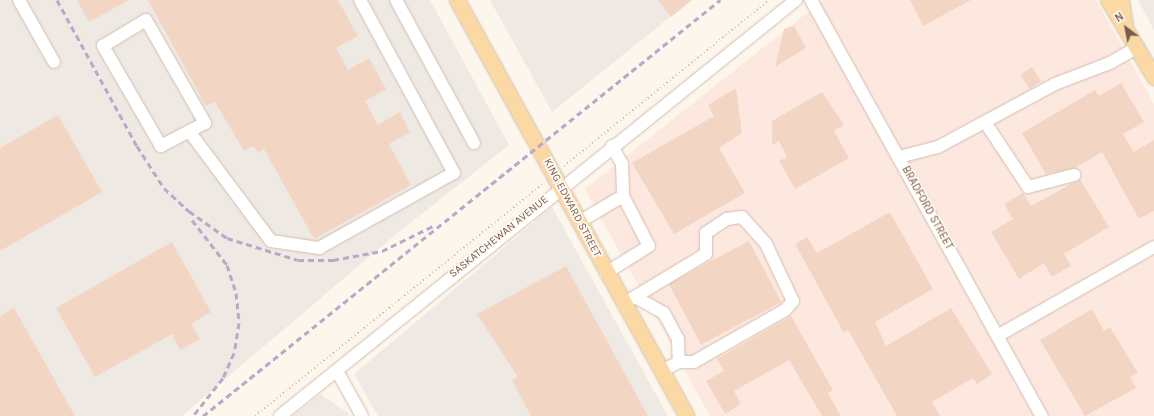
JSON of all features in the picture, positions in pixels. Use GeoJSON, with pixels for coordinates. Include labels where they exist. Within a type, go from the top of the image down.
{"type":"FeatureCollection","features":[{"type":"Feature","properties":{"kind":"main road"},"geometry":{"type":"LineString","coordinates":[[1108,0],[1126,24],[1154,77]]}},
{"type":"Feature","properties":{"kind":"main road"},"geometry":{"type":"LineString","coordinates":[[1121,0],[1126,24]]}},
{"type":"Feature","properties":{"kind":"main road","name":"KING EDWARD STREET"},"geometry":{"type":"LineString","coordinates":[[459,1],[606,273],[629,300],[661,371],[687,416]]}},
{"type":"Feature","properties":{"kind":"street"},"geometry":{"type":"LineString","coordinates":[[19,0],[54,62]]}},
{"type":"Feature","properties":{"kind":"street"},"geometry":{"type":"LineString","coordinates":[[190,131],[271,241],[319,248],[454,173],[360,0]]}},
{"type":"Feature","properties":{"kind":"street"},"geometry":{"type":"LineString","coordinates":[[396,0],[474,143]]}},
{"type":"Feature","properties":{"kind":"street","name":"SASKATCHEWAN AVENUE"},"geometry":{"type":"LineString","coordinates":[[280,416],[337,371],[557,181],[612,146],[796,0]]}},
{"type":"Feature","properties":{"kind":"street","name":"BRADFORD STREET"},"geometry":{"type":"LineString","coordinates":[[811,0],[999,335],[1042,416]]}},
{"type":"Feature","properties":{"kind":"street"},"geometry":{"type":"LineString","coordinates":[[146,20],[205,123],[190,131],[161,146],[103,46],[146,20]]}},
{"type":"Feature","properties":{"kind":"street"},"geometry":{"type":"LineString","coordinates":[[899,157],[938,147],[1055,84],[1110,63],[1138,47]]}},
{"type":"Feature","properties":{"kind":"street"},"geometry":{"type":"LineString","coordinates":[[985,122],[1028,187],[1074,175]]}},
{"type":"Feature","properties":{"kind":"street"},"geometry":{"type":"LineString","coordinates":[[606,273],[649,246],[623,196],[622,164],[612,146]]}},
{"type":"Feature","properties":{"kind":"street"},"geometry":{"type":"LineString","coordinates":[[579,222],[623,196]]}},
{"type":"Feature","properties":{"kind":"street"},"geometry":{"type":"LineString","coordinates":[[629,300],[706,254],[706,233],[727,219],[742,217],[766,244],[793,301],[785,310],[694,362],[678,362],[661,371]]}},
{"type":"Feature","properties":{"kind":"street"},"geometry":{"type":"LineString","coordinates":[[999,335],[1154,247]]}},
{"type":"Feature","properties":{"kind":"street"},"geometry":{"type":"LineString","coordinates":[[629,300],[664,313],[678,339],[678,362]]}},
{"type":"Feature","properties":{"kind":"street"},"geometry":{"type":"LineString","coordinates":[[337,371],[362,416]]}},
{"type":"Feature","properties":{"kind":"path","name":"SASKATCHEWAN AVENUE"},"geometry":{"type":"LineString","coordinates":[[255,416],[557,181],[769,0]]}},
{"type":"Feature","properties":{"kind":"shaded area"},"geometry":{"type":"Polygon","coordinates":[[[0,0],[430,0],[509,145],[395,235],[182,416],[0,416],[0,0]]]}},
{"type":"Feature","properties":{"kind":"shaded area"},"geometry":{"type":"Polygon","coordinates":[[[490,0],[691,0],[552,112],[490,0]]]}},
{"type":"Feature","properties":{"kind":"shaded area"},"geometry":{"type":"Polygon","coordinates":[[[823,0],[1096,0],[1154,104],[1154,416],[710,416],[585,189],[823,0]]]}},
{"type":"Feature","properties":{"kind":"shaded area"},"geometry":{"type":"Polygon","coordinates":[[[1138,0],[1154,0],[1154,30],[1138,0]]]}},
{"type":"Feature","properties":{"kind":"shaded area"},"geometry":{"type":"Polygon","coordinates":[[[552,207],[668,416],[378,416],[354,374],[552,207]]]}},
{"type":"Feature","properties":{"kind":"shaded area"},"geometry":{"type":"Polygon","coordinates":[[[320,394],[347,412],[349,416],[293,416],[320,394]]]}},
{"type":"Feature","properties":{"kind":"building"},"geometry":{"type":"Polygon","coordinates":[[[77,0],[129,0],[89,22],[77,0]]]}},
{"type":"Feature","properties":{"kind":"building"},"geometry":{"type":"Polygon","coordinates":[[[148,0],[338,0],[358,36],[336,48],[348,70],[369,58],[386,89],[365,101],[378,125],[400,112],[410,132],[389,144],[411,185],[314,239],[264,149],[258,153],[254,146],[244,151],[215,102],[206,106],[148,0]]]}},
{"type":"Feature","properties":{"kind":"building"},"geometry":{"type":"Polygon","coordinates":[[[658,0],[692,0],[671,17],[658,0]]]}},
{"type":"Feature","properties":{"kind":"building"},"geometry":{"type":"Polygon","coordinates":[[[910,0],[971,0],[923,26],[910,0]]]}},
{"type":"Feature","properties":{"kind":"building"},"geometry":{"type":"Polygon","coordinates":[[[794,26],[806,48],[775,67],[784,29],[794,26]]]}},
{"type":"Feature","properties":{"kind":"building"},"geometry":{"type":"Polygon","coordinates":[[[1032,67],[1041,81],[1030,89],[1020,75],[1032,67]]]}},
{"type":"Feature","properties":{"kind":"building"},"geometry":{"type":"Polygon","coordinates":[[[1121,83],[1144,122],[1123,134],[1134,152],[1154,140],[1154,211],[1139,219],[1102,152],[1075,168],[1046,174],[1022,133],[1095,90],[1099,96],[1121,83]]]}},
{"type":"Feature","properties":{"kind":"building"},"geometry":{"type":"Polygon","coordinates":[[[736,88],[742,133],[719,148],[745,193],[674,234],[632,163],[714,116],[708,105],[736,88]]]}},
{"type":"Feature","properties":{"kind":"building"},"geometry":{"type":"Polygon","coordinates":[[[822,92],[844,125],[834,131],[849,158],[795,189],[779,161],[787,157],[779,141],[772,145],[772,121],[822,92]]]}},
{"type":"Feature","properties":{"kind":"building"},"geometry":{"type":"Polygon","coordinates":[[[58,115],[102,192],[0,251],[0,148],[58,115]]]}},
{"type":"Feature","properties":{"kind":"building"},"geometry":{"type":"Polygon","coordinates":[[[1080,179],[1109,227],[1064,254],[1071,266],[1052,277],[1044,263],[1019,279],[991,232],[1013,219],[1004,204],[1023,193],[1031,206],[1080,179]]]}},
{"type":"Feature","properties":{"kind":"building"},"geometry":{"type":"Polygon","coordinates":[[[890,212],[933,289],[875,322],[886,346],[951,308],[992,374],[977,384],[973,378],[932,402],[940,416],[897,416],[848,330],[844,333],[795,244],[807,237],[817,253],[890,212]]]}},
{"type":"Feature","properties":{"kind":"building"},"geometry":{"type":"Polygon","coordinates":[[[749,241],[781,302],[701,345],[669,284],[749,241]]]}},
{"type":"Feature","properties":{"kind":"building"},"geometry":{"type":"Polygon","coordinates":[[[172,242],[211,312],[191,324],[200,339],[180,350],[172,334],[95,377],[56,308],[172,242]]]}},
{"type":"Feature","properties":{"kind":"building"},"geometry":{"type":"Polygon","coordinates":[[[566,266],[648,416],[531,416],[512,380],[518,377],[477,314],[566,266]]]}},
{"type":"Feature","properties":{"kind":"building"},"geometry":{"type":"Polygon","coordinates":[[[14,308],[75,416],[0,416],[0,316],[14,308]]]}},
{"type":"Feature","properties":{"kind":"building"},"geometry":{"type":"Polygon","coordinates":[[[1092,309],[1104,331],[1110,327],[1138,373],[1130,377],[1136,388],[1085,416],[1040,340],[1092,309]]]}},
{"type":"Feature","properties":{"kind":"building"},"geometry":{"type":"Polygon","coordinates":[[[791,316],[833,390],[828,393],[841,416],[822,416],[789,360],[734,391],[741,404],[725,414],[706,381],[724,371],[717,359],[791,316]]]}},
{"type":"Feature","properties":{"kind":"railway"},"geometry":{"type":"LineString","coordinates":[[57,0],[137,146],[164,188],[189,211],[227,238],[298,260],[333,260],[382,251],[433,226]]}},
{"type":"Feature","properties":{"kind":"railway"},"geometry":{"type":"LineString","coordinates":[[203,416],[720,0]]}},
{"type":"Feature","properties":{"kind":"railway"},"geometry":{"type":"LineString","coordinates":[[192,220],[227,265],[236,293],[239,323],[234,353],[223,378],[193,416]]}}]}
